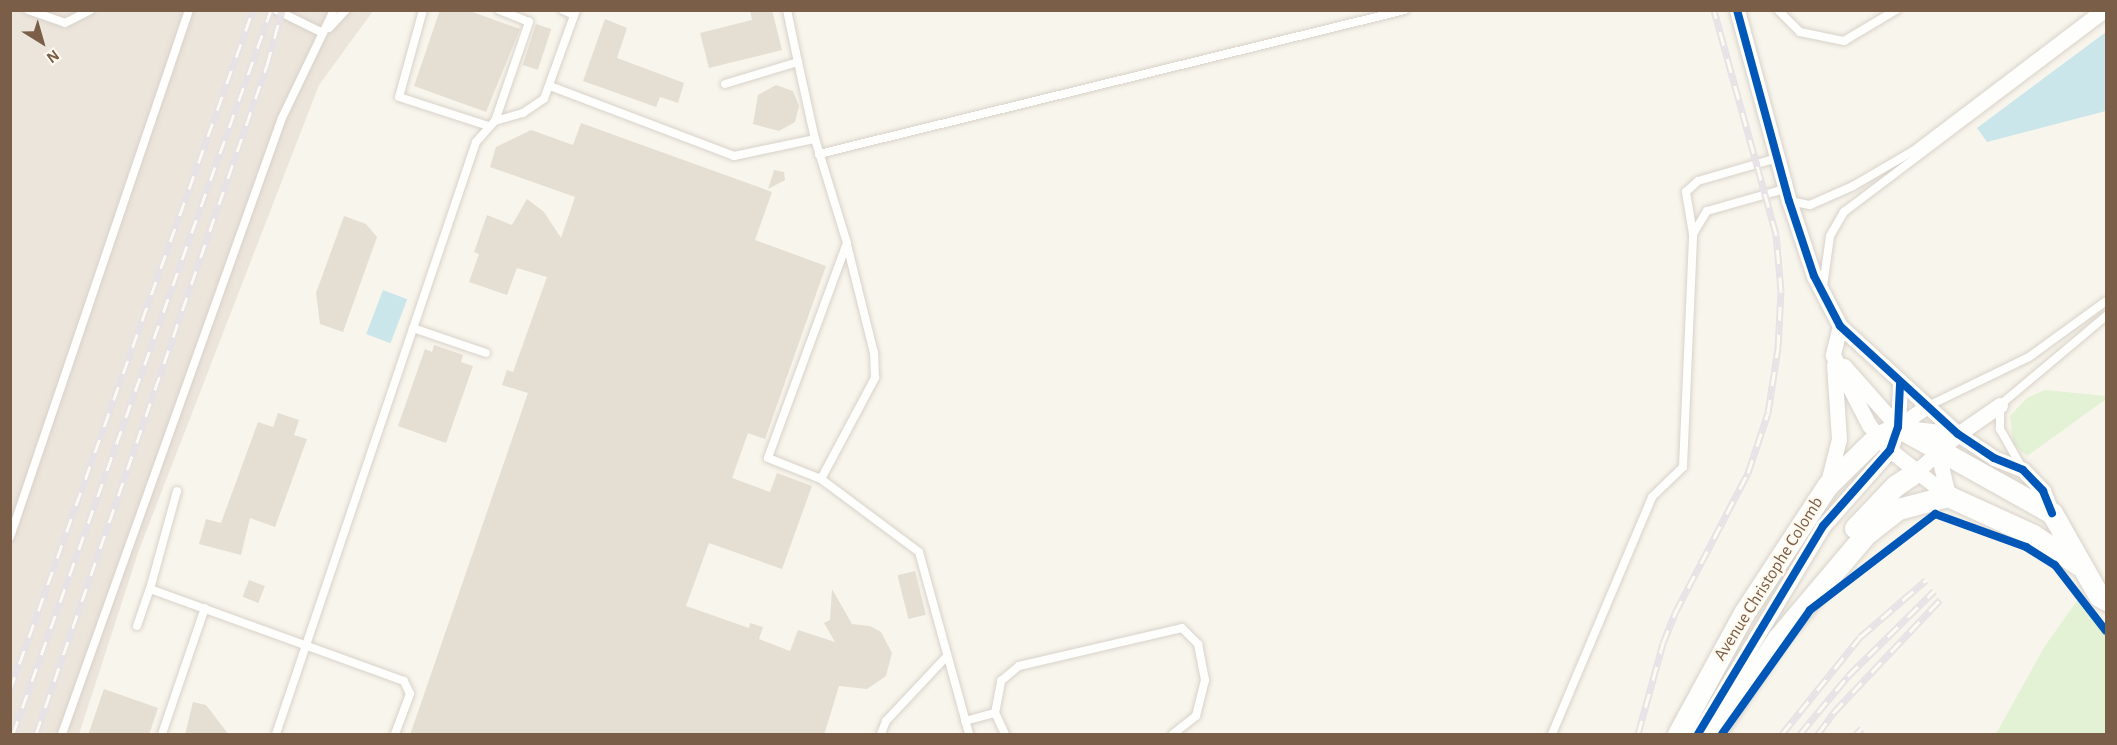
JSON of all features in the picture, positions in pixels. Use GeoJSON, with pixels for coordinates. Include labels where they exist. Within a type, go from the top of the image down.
{"type":"FeatureCollection","features":[{"type":"Feature","properties":{"kind":"main road","name":"Avenue Christophe Colomb"},"geometry":{"type":"LineString","coordinates":[[1678,735],[1744,613],[1827,486],[1884,444],[1898,427]]}},
{"type":"Feature","properties":{"kind":"main road"},"geometry":{"type":"LineString","coordinates":[[1898,427],[1938,452],[2052,513],[2098,596],[2106,600]]}},
{"type":"Feature","properties":{"kind":"main road"},"geometry":{"type":"LineString","coordinates":[[1706,735],[1801,589],[1872,509],[1917,471]]}},
{"type":"Feature","properties":{"kind":"main road"},"geometry":{"type":"LineString","coordinates":[[1714,735],[1778,638],[1864,535],[1898,509],[1948,495],[2033,535],[2082,567]]}},
{"type":"Feature","properties":{"kind":"street"},"geometry":{"type":"LineString","coordinates":[[1737,10],[1787,195],[1822,291],[1840,326],[1900,384],[1958,434],[1994,458],[2023,470],[2043,491],[2052,513]]}},
{"type":"Feature","properties":{"kind":"street"},"geometry":{"type":"LineString","coordinates":[[1827,486],[1839,439],[1833,356],[1840,326]]}},
{"type":"Feature","properties":{"kind":"street"},"geometry":{"type":"LineString","coordinates":[[1833,356],[1898,427],[1958,434]]}},
{"type":"Feature","properties":{"kind":"street"},"geometry":{"type":"LineString","coordinates":[[1833,356],[1884,444],[1948,495]]}},
{"type":"Feature","properties":{"kind":"street"},"geometry":{"type":"LineString","coordinates":[[1898,427],[1900,384]]}},
{"type":"Feature","properties":{"kind":"street"},"geometry":{"type":"LineString","coordinates":[[1917,471],[1958,434],[2000,405]]}},
{"type":"Feature","properties":{"kind":"street"},"geometry":{"type":"LineString","coordinates":[[1898,427],[1926,407]]}},
{"type":"Feature","properties":{"kind":"street"},"geometry":{"type":"LineString","coordinates":[[1698,735],[1823,526],[1884,444]]}},
{"type":"Feature","properties":{"kind":"street"},"geometry":{"type":"LineString","coordinates":[[1938,452],[1948,495]]}},
{"type":"Feature","properties":{"kind":"lane"},"geometry":{"type":"LineString","coordinates":[[28,10],[65,23],[91,10]]}},
{"type":"Feature","properties":{"kind":"lane"},"geometry":{"type":"LineString","coordinates":[[10,537],[189,10]]}},
{"type":"Feature","properties":{"kind":"lane"},"geometry":{"type":"LineString","coordinates":[[276,10],[323,33]]}},
{"type":"Feature","properties":{"kind":"lane"},"geometry":{"type":"LineString","coordinates":[[323,33],[330,10]]}},
{"type":"Feature","properties":{"kind":"lane"},"geometry":{"type":"LineString","coordinates":[[62,735],[282,118],[334,10]]}},
{"type":"Feature","properties":{"kind":"lane"},"geometry":{"type":"LineString","coordinates":[[323,33],[344,10]]}},
{"type":"Feature","properties":{"kind":"lane"},"geometry":{"type":"LineString","coordinates":[[423,10],[399,97],[491,124],[523,113],[544,99],[575,13],[562,10]]}},
{"type":"Feature","properties":{"kind":"lane"},"geometry":{"type":"LineString","coordinates":[[276,735],[476,142],[491,124],[529,21],[499,10]]}},
{"type":"Feature","properties":{"kind":"lane"},"geometry":{"type":"LineString","coordinates":[[787,10],[815,139],[847,243],[874,353],[875,378],[821,478]]}},
{"type":"Feature","properties":{"kind":"lane"},"geometry":{"type":"LineString","coordinates":[[819,154],[1405,10]]}},
{"type":"Feature","properties":{"kind":"lane"},"geometry":{"type":"LineString","coordinates":[[1778,10],[1800,32],[1844,41],[1896,10]]}},
{"type":"Feature","properties":{"kind":"lane"},"geometry":{"type":"LineString","coordinates":[[1693,234],[1707,211],[1787,195],[1810,205],[1853,186],[1913,152],[2099,10]]}},
{"type":"Feature","properties":{"kind":"lane"},"geometry":{"type":"LineString","coordinates":[[1822,291],[1830,236],[1844,213],[2106,14]]}},
{"type":"Feature","properties":{"kind":"lane"},"geometry":{"type":"LineString","coordinates":[[725,84],[798,62]]}},
{"type":"Feature","properties":{"kind":"lane"},"geometry":{"type":"LineString","coordinates":[[550,86],[734,156],[815,139]]}},
{"type":"Feature","properties":{"kind":"lane"},"geometry":{"type":"LineString","coordinates":[[1552,735],[1652,497],[1683,466],[1693,234],[1686,192],[1698,182],[1777,158]]}},
{"type":"Feature","properties":{"kind":"lane"},"geometry":{"type":"LineString","coordinates":[[847,243],[768,458],[821,478],[919,552],[969,735]]}},
{"type":"Feature","properties":{"kind":"lane"},"geometry":{"type":"LineString","coordinates":[[1926,407],[2029,357],[2106,301]]}},
{"type":"Feature","properties":{"kind":"lane"},"geometry":{"type":"LineString","coordinates":[[2023,470],[2000,429],[2000,405],[2106,316]]}},
{"type":"Feature","properties":{"kind":"lane"},"geometry":{"type":"LineString","coordinates":[[413,328],[486,353]]}},
{"type":"Feature","properties":{"kind":"lane"},"geometry":{"type":"LineString","coordinates":[[137,626],[150,590],[177,491]]}},
{"type":"Feature","properties":{"kind":"lane"},"geometry":{"type":"LineString","coordinates":[[150,590],[307,643],[404,681],[410,694],[395,735]]}},
{"type":"Feature","properties":{"kind":"lane"},"geometry":{"type":"LineString","coordinates":[[162,735],[205,608]]}},
{"type":"Feature","properties":{"kind":"lane"},"geometry":{"type":"LineString","coordinates":[[1005,735],[995,713],[1001,681],[1019,666],[1182,628],[1198,644],[1205,680],[1196,716],[1173,735]]}},
{"type":"Feature","properties":{"kind":"lane"},"geometry":{"type":"LineString","coordinates":[[881,735],[886,721],[947,656]]}},
{"type":"Feature","properties":{"kind":"lane"},"geometry":{"type":"LineString","coordinates":[[965,721],[995,713]]}},
{"type":"Feature","properties":{"kind":"shaded area"},"geometry":{"type":"Polygon","coordinates":[[[10,11],[373,11],[319,85],[139,550],[79,734],[11,734],[10,11]]]}},
{"type":"Feature","properties":{"kind":"green space"},"geometry":{"type":"Polygon","coordinates":[[[2045,390],[2106,396],[2106,399],[2027,456],[2013,444],[2010,416],[2027,398],[2045,390]]]}},
{"type":"Feature","properties":{"kind":"green space"},"geometry":{"type":"Polygon","coordinates":[[[2079,598],[2106,634],[2106,734],[1996,734],[2045,646],[2079,598]]]}},
{"type":"Feature","properties":{"kind":"water"},"geometry":{"type":"Polygon","coordinates":[[[2106,32],[2106,111],[1987,142],[1977,128],[2106,32]]]}},
{"type":"Feature","properties":{"kind":"water"},"geometry":{"type":"Polygon","coordinates":[[[383,290],[407,299],[390,343],[366,334],[383,290]]]}},
{"type":"Feature","properties":{"kind":"building"},"geometry":{"type":"Polygon","coordinates":[[[440,10],[467,10],[520,29],[486,112],[414,86],[440,10]]]}},
{"type":"Feature","properties":{"kind":"building"},"geometry":{"type":"Polygon","coordinates":[[[750,10],[772,10],[782,50],[709,68],[700,33],[752,20],[750,10]]]}},
{"type":"Feature","properties":{"kind":"building"},"geometry":{"type":"Polygon","coordinates":[[[605,19],[627,28],[617,58],[684,83],[678,103],[660,97],[656,107],[583,81],[605,19]]]}},
{"type":"Feature","properties":{"kind":"building"},"geometry":{"type":"Polygon","coordinates":[[[536,24],[551,29],[538,70],[523,65],[536,24]]]}},
{"type":"Feature","properties":{"kind":"building"},"geometry":{"type":"Polygon","coordinates":[[[776,85],[793,91],[799,106],[795,122],[779,131],[753,124],[758,95],[776,85]]]}},
{"type":"Feature","properties":{"kind":"building"},"geometry":{"type":"Polygon","coordinates":[[[581,123],[772,192],[755,240],[826,266],[765,439],[748,433],[732,478],[770,492],[777,473],[812,486],[782,569],[709,543],[686,606],[749,628],[750,623],[763,627],[759,639],[790,651],[798,630],[835,642],[824,623],[830,620],[832,589],[852,624],[870,626],[881,632],[892,653],[886,676],[867,689],[839,686],[824,735],[410,735],[528,393],[502,385],[507,370],[513,372],[547,277],[517,268],[507,295],[469,282],[479,254],[474,252],[487,215],[512,225],[527,199],[544,212],[561,238],[575,197],[490,167],[496,147],[531,130],[573,145],[581,123]]]}},
{"type":"Feature","properties":{"kind":"building"},"geometry":{"type":"Polygon","coordinates":[[[774,170],[784,172],[785,180],[768,189],[774,170]]]}},
{"type":"Feature","properties":{"kind":"building"},"geometry":{"type":"Polygon","coordinates":[[[344,216],[366,224],[377,237],[343,332],[320,324],[316,293],[344,216]]]}},
{"type":"Feature","properties":{"kind":"building"},"geometry":{"type":"Polygon","coordinates":[[[434,345],[463,355],[461,362],[473,366],[446,443],[398,426],[425,349],[432,352],[434,345]]]}},
{"type":"Feature","properties":{"kind":"building"},"geometry":{"type":"Polygon","coordinates":[[[278,413],[299,420],[294,435],[307,439],[275,527],[250,518],[241,555],[199,544],[206,519],[221,523],[258,422],[273,427],[278,413]]]}},
{"type":"Feature","properties":{"kind":"building"},"geometry":{"type":"Polygon","coordinates":[[[915,571],[926,615],[908,619],[898,575],[915,571]]]}},
{"type":"Feature","properties":{"kind":"building"},"geometry":{"type":"Polygon","coordinates":[[[249,580],[265,586],[258,603],[243,597],[249,580]]]}},
{"type":"Feature","properties":{"kind":"building"},"geometry":{"type":"Polygon","coordinates":[[[104,689],[158,708],[149,735],[88,735],[104,689]]]}},
{"type":"Feature","properties":{"kind":"building"},"geometry":{"type":"Polygon","coordinates":[[[193,702],[206,705],[229,735],[185,735],[193,702]]]}},
{"type":"Feature","properties":{"kind":"railway"},"geometry":{"type":"LineString","coordinates":[[10,690],[253,10]]}},
{"type":"Feature","properties":{"kind":"railway"},"geometry":{"type":"LineString","coordinates":[[13,734],[271,10]]}},
{"type":"Feature","properties":{"kind":"railway"},"geometry":{"type":"LineString","coordinates":[[36,734],[267,65],[282,10]]}},
{"type":"Feature","properties":{"kind":"railway"},"geometry":{"type":"LineString","coordinates":[[1638,734],[1663,643],[1675,613],[1748,473],[1768,413],[1778,348],[1781,291],[1776,234],[1714,10]]}},
{"type":"Feature","properties":{"kind":"railway"},"geometry":{"type":"LineString","coordinates":[[1782,734],[1860,637],[1926,580]]}},
{"type":"Feature","properties":{"kind":"railway"},"geometry":{"type":"LineString","coordinates":[[1800,734],[1848,676],[1934,591]]}},
{"type":"Feature","properties":{"kind":"railway"},"geometry":{"type":"LineString","coordinates":[[1818,734],[1833,713],[1940,600]]}},
{"type":"Feature","properties":{"kind":"railway"},"geometry":{"type":"LineString","coordinates":[[1856,734],[1862,728]]}},
{"type":"Feature","properties":{"kind":"cycle path"},"geometry":{"type":"LineString","coordinates":[[1737,10],[1789,201],[1814,276],[1840,326],[1958,434],[1994,458],[2023,470],[2043,491],[2052,513]]}},
{"type":"Feature","properties":{"kind":"cycle path"},"geometry":{"type":"LineString","coordinates":[[1698,734],[1823,526],[1890,450],[1898,427],[1900,384]]}},
{"type":"Feature","properties":{"kind":"cycle path"},"geometry":{"type":"LineString","coordinates":[[1722,734],[1810,610],[1935,514],[2026,547],[2055,565],[2106,631]]}}]}
